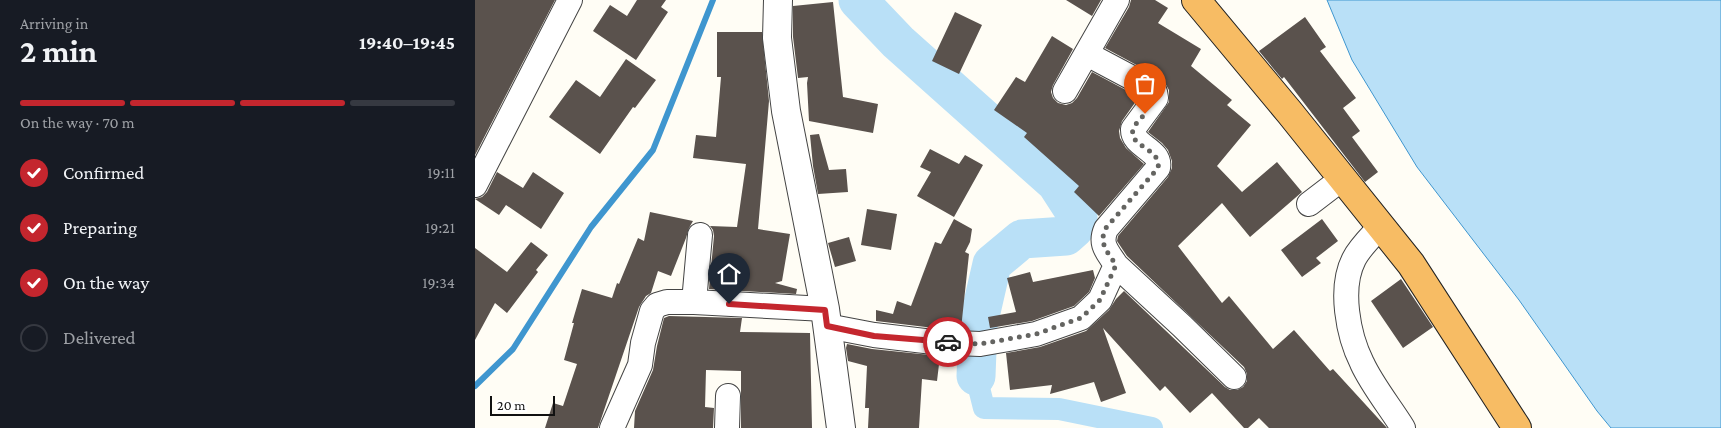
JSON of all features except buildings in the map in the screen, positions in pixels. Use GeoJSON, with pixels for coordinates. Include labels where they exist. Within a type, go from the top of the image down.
{"type":"FeatureCollection","features":[{"type":"Feature","properties":{"kind":"highway"},"geometry":{"type":"LineString","coordinates":[[1196,0],[1343,178],[1411,264],[1517,428]]}},
{"type":"Feature","properties":{"kind":"street"},"geometry":{"type":"LineString","coordinates":[[475,185],[570,0]]}},
{"type":"Feature","properties":{"kind":"street"},"geometry":{"type":"LineString","coordinates":[[778,0],[777,38],[786,111],[826,318],[841,428]]}},
{"type":"Feature","properties":{"kind":"street"},"geometry":{"type":"LineString","coordinates":[[1065,91],[1117,0]]}},
{"type":"Feature","properties":{"kind":"street"},"geometry":{"type":"LineString","coordinates":[[1087,54],[1151,88],[1155,92],[1156,98],[1133,129],[1133,135],[1135,140],[1157,157],[1158,168],[1105,229],[1102,243],[1116,265],[1234,377]]}},
{"type":"Feature","properties":{"kind":"street"},"geometry":{"type":"LineString","coordinates":[[1309,204],[1343,178]]}},
{"type":"Feature","properties":{"kind":"street"},"geometry":{"type":"LineString","coordinates":[[1381,226],[1354,259],[1346,288],[1347,316],[1362,364],[1403,428]]}},
{"type":"Feature","properties":{"kind":"street"},"geometry":{"type":"LineString","coordinates":[[694,302],[700,235]]}},
{"type":"Feature","properties":{"kind":"street"},"geometry":{"type":"LineString","coordinates":[[613,428],[640,365],[643,343],[652,311],[657,305],[667,302],[694,302],[826,318],[874,336],[933,342],[980,344],[1036,334],[1081,318],[1100,300],[1116,265]]}},
{"type":"Feature","properties":{"kind":"street"},"geometry":{"type":"LineString","coordinates":[[727,396],[727,428]]}},
{"type":"Feature","properties":{"kind":"water"},"geometry":{"type":"Polygon","coordinates":[[[1327,0],[1721,0],[1721,428],[1611,428],[1519,300],[1417,167],[1352,60],[1327,0]]]}},
{"type":"Feature","properties":{"kind":"waterway"},"geometry":{"type":"LineString","coordinates":[[475,386],[513,349],[591,227],[653,150],[713,0]]}},
{"type":"Feature","properties":{"kind":"waterway"},"geometry":{"type":"LineString","coordinates":[[858,0],[898,42],[1056,183],[1078,217],[1075,228],[1066,236],[1022,239],[992,264],[978,325],[976,376]]}},
{"type":"Feature","properties":{"kind":"waterway"},"geometry":{"type":"LineString","coordinates":[[976,376],[984,408],[1059,409],[1152,428]]}},
{"type":"Feature","properties":{"kind":"way so far"},"geometry":{"type":"LineString","coordinates":[[948,342],[980,344],[1036,334],[1081,318],[1100,300],[1116,265],[1102,243],[1105,229],[1158,168],[1157,157],[1135,140],[1133,135],[1133,129],[1145,114]]}},
{"type":"Feature","properties":{"kind":"route"},"geometry":{"type":"LineString","coordinates":[[729,304],[825,310],[827,326],[874,336],[948,342]]}}]}
